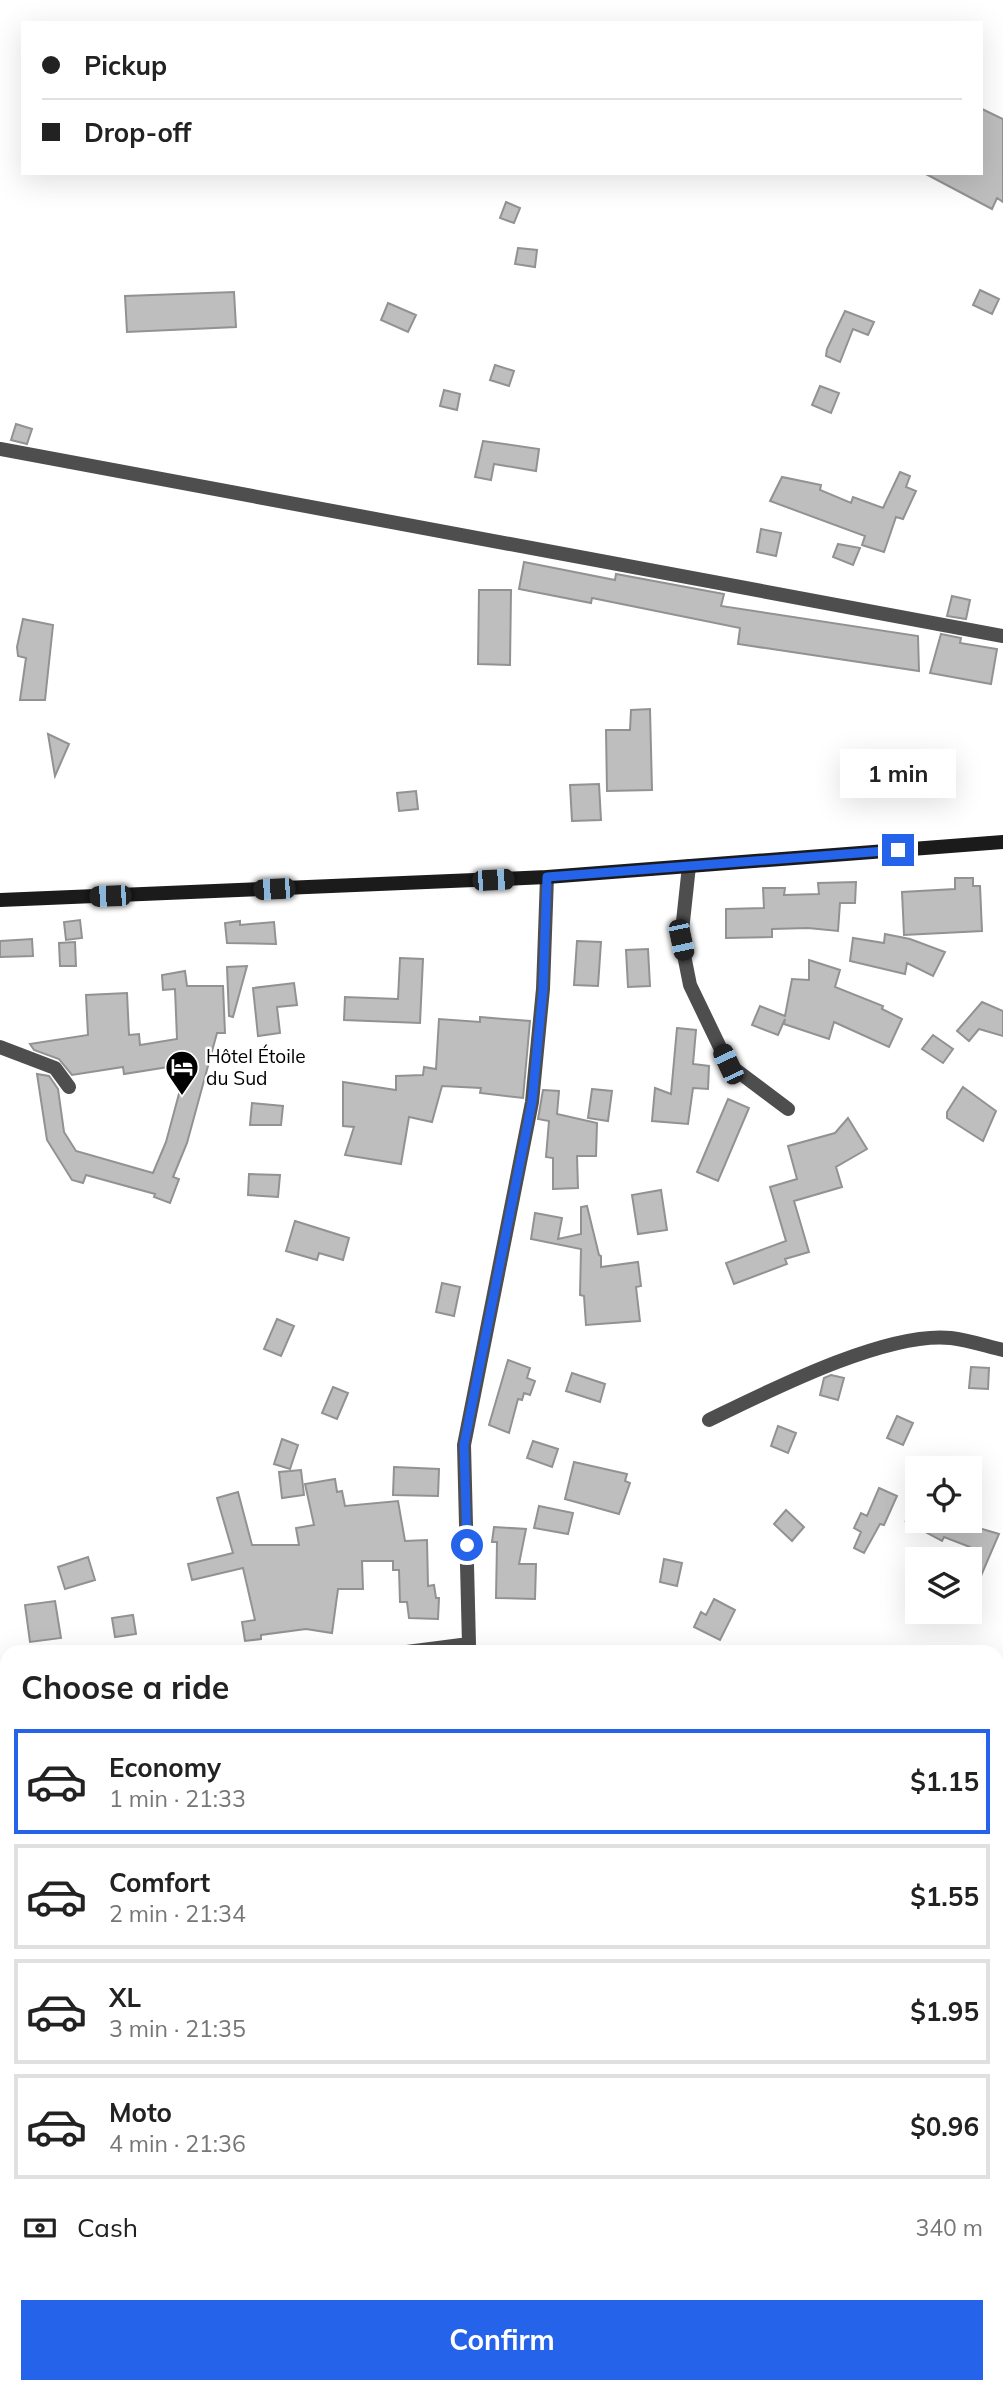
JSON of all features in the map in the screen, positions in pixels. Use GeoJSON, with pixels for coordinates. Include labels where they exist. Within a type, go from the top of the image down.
{"type":"FeatureCollection","features":[{"type":"Feature","properties":{"kind":"main road"},"geometry":{"type":"LineString","coordinates":[[0,900],[547,877],[1003,842]]}},
{"type":"Feature","properties":{"kind":"street"},"geometry":{"type":"LineString","coordinates":[[0,449],[1003,636]]}},
{"type":"Feature","properties":{"kind":"street"},"geometry":{"type":"LineString","coordinates":[[689,866],[681,940],[690,985],[728,1064],[788,1109]]}},
{"type":"Feature","properties":{"kind":"street"},"geometry":{"type":"LineString","coordinates":[[461,1645],[469,1644],[464,1445],[532,1102],[543,989],[547,877]]}},
{"type":"Feature","properties":{"kind":"street"},"geometry":{"type":"LineString","coordinates":[[0,1046],[55,1068],[69,1087]]}},
{"type":"Feature","properties":{"kind":"street"},"geometry":{"type":"LineString","coordinates":[[709,1420],[787,1382],[896,1342],[949,1338],[1003,1350]]}},
{"type":"Feature","properties":{"kind":"building"},"geometry":{"type":"Polygon","coordinates":[[[983,109],[1003,119],[1003,202],[997,198],[992,209],[928,175],[983,175],[983,109]]]}},
{"type":"Feature","properties":{"kind":"building"},"geometry":{"type":"Polygon","coordinates":[[[506,202],[520,208],[514,223],[500,218],[506,202]]]}},
{"type":"Feature","properties":{"kind":"building"},"geometry":{"type":"Polygon","coordinates":[[[518,248],[537,250],[535,267],[515,264],[518,248]]]}},
{"type":"Feature","properties":{"kind":"building"},"geometry":{"type":"Polygon","coordinates":[[[980,290],[999,299],[992,314],[973,305],[980,290]]]}},
{"type":"Feature","properties":{"kind":"building"},"geometry":{"type":"Polygon","coordinates":[[[234,292],[236,327],[127,332],[125,296],[234,292]]]}},
{"type":"Feature","properties":{"kind":"building"},"geometry":{"type":"Polygon","coordinates":[[[388,303],[416,315],[408,332],[381,320],[388,303]]]}},
{"type":"Feature","properties":{"kind":"building"},"geometry":{"type":"Polygon","coordinates":[[[845,311],[874,322],[868,335],[853,329],[840,362],[826,356],[845,311]]]}},
{"type":"Feature","properties":{"kind":"building"},"geometry":{"type":"Polygon","coordinates":[[[495,365],[514,371],[509,386],[490,380],[495,365]]]}},
{"type":"Feature","properties":{"kind":"building"},"geometry":{"type":"Polygon","coordinates":[[[820,386],[839,393],[831,413],[812,405],[820,386]]]}},
{"type":"Feature","properties":{"kind":"building"},"geometry":{"type":"Polygon","coordinates":[[[444,390],[460,394],[457,410],[440,406],[444,390]]]}},
{"type":"Feature","properties":{"kind":"building"},"geometry":{"type":"Polygon","coordinates":[[[16,424],[32,429],[27,444],[11,440],[16,424]]]}},
{"type":"Feature","properties":{"kind":"building"},"geometry":{"type":"Polygon","coordinates":[[[483,441],[539,449],[536,471],[494,464],[491,480],[475,477],[483,441]]]}},
{"type":"Feature","properties":{"kind":"building"},"geometry":{"type":"Polygon","coordinates":[[[900,472],[910,476],[906,487],[916,491],[903,519],[896,517],[884,552],[862,545],[865,536],[770,501],[782,477],[821,485],[820,490],[851,503],[853,497],[883,508],[900,472]]]}},
{"type":"Feature","properties":{"kind":"building"},"geometry":{"type":"Polygon","coordinates":[[[761,529],[781,533],[776,556],[757,552],[761,529]]]}},
{"type":"Feature","properties":{"kind":"building"},"geometry":{"type":"Polygon","coordinates":[[[838,544],[860,548],[853,565],[833,557],[838,544]]]}},
{"type":"Feature","properties":{"kind":"building"},"geometry":{"type":"Polygon","coordinates":[[[524,562],[615,580],[616,574],[724,594],[721,606],[918,636],[919,671],[738,644],[740,628],[592,598],[591,603],[519,589],[524,562]]]}},
{"type":"Feature","properties":{"kind":"building"},"geometry":{"type":"Polygon","coordinates":[[[479,590],[511,590],[510,665],[478,664],[479,590]]]}},
{"type":"Feature","properties":{"kind":"building"},"geometry":{"type":"Polygon","coordinates":[[[952,596],[970,600],[966,619],[947,616],[952,596]]]}},
{"type":"Feature","properties":{"kind":"building"},"geometry":{"type":"Polygon","coordinates":[[[23,619],[53,625],[45,700],[20,700],[26,658],[18,656],[17,647],[23,619]]]}},
{"type":"Feature","properties":{"kind":"building"},"geometry":{"type":"Polygon","coordinates":[[[941,634],[961,638],[960,643],[997,649],[991,684],[930,673],[941,634]]]}},
{"type":"Feature","properties":{"kind":"building"},"geometry":{"type":"Polygon","coordinates":[[[650,709],[652,790],[607,791],[606,730],[630,730],[631,710],[650,709]]]}},
{"type":"Feature","properties":{"kind":"building"},"geometry":{"type":"Polygon","coordinates":[[[48,734],[69,744],[55,776],[48,734]]]}},
{"type":"Feature","properties":{"kind":"building"},"geometry":{"type":"Polygon","coordinates":[[[599,784],[601,820],[572,821],[570,785],[599,784]]]}},
{"type":"Feature","properties":{"kind":"building"},"geometry":{"type":"Polygon","coordinates":[[[416,791],[418,809],[399,811],[397,793],[416,791]]]}},
{"type":"Feature","properties":{"kind":"building"},"geometry":{"type":"Polygon","coordinates":[[[955,878],[973,878],[973,886],[980,886],[982,931],[904,935],[902,892],[955,889],[955,878]]]}},
{"type":"Feature","properties":{"kind":"building"},"geometry":{"type":"Polygon","coordinates":[[[856,882],[855,903],[840,903],[838,931],[772,929],[772,937],[726,938],[726,909],[764,908],[763,888],[785,888],[784,895],[819,894],[818,883],[856,882]]]}},
{"type":"Feature","properties":{"kind":"building"},"geometry":{"type":"Polygon","coordinates":[[[80,920],[82,938],[66,940],[64,922],[80,920]]]}},
{"type":"Feature","properties":{"kind":"building"},"geometry":{"type":"Polygon","coordinates":[[[240,921],[240,925],[274,922],[276,944],[227,943],[225,923],[240,921]]]}},
{"type":"Feature","properties":{"kind":"building"},"geometry":{"type":"Polygon","coordinates":[[[885,934],[910,939],[945,952],[933,976],[907,963],[905,974],[850,961],[853,938],[884,943],[885,934]]]}},
{"type":"Feature","properties":{"kind":"building"},"geometry":{"type":"Polygon","coordinates":[[[32,939],[33,956],[0,957],[0,941],[32,939]]]}},
{"type":"Feature","properties":{"kind":"building"},"geometry":{"type":"Polygon","coordinates":[[[577,941],[601,942],[598,986],[574,985],[577,941]]]}},
{"type":"Feature","properties":{"kind":"building"},"geometry":{"type":"Polygon","coordinates":[[[75,942],[76,966],[60,966],[59,943],[75,942]]]}},
{"type":"Feature","properties":{"kind":"building"},"geometry":{"type":"Polygon","coordinates":[[[648,949],[650,986],[628,987],[626,950],[648,949]]]}},
{"type":"Feature","properties":{"kind":"building"},"geometry":{"type":"Polygon","coordinates":[[[400,958],[423,959],[420,1023],[344,1020],[345,997],[398,999],[400,958]]]}},
{"type":"Feature","properties":{"kind":"building"},"geometry":{"type":"Polygon","coordinates":[[[809,960],[840,970],[835,987],[883,1006],[882,1009],[902,1019],[889,1047],[834,1022],[829,1039],[784,1024],[785,1019],[778,1035],[752,1025],[760,1006],[785,1016],[792,979],[809,980],[809,960]]]}},
{"type":"Feature","properties":{"kind":"building"},"geometry":{"type":"Polygon","coordinates":[[[247,966],[233,1017],[229,1016],[227,967],[247,966]]]}},
{"type":"Feature","properties":{"kind":"building"},"geometry":{"type":"Polygon","coordinates":[[[185,971],[187,986],[223,986],[225,1033],[217,1033],[187,1143],[173,1177],[179,1179],[170,1203],[154,1197],[155,1194],[86,1175],[83,1183],[72,1180],[47,1140],[37,1074],[49,1076],[58,1089],[64,1132],[76,1151],[153,1173],[166,1142],[187,1064],[124,1074],[123,1067],[72,1075],[59,1059],[34,1050],[30,1044],[88,1035],[86,995],[127,993],[129,1035],[139,1034],[140,1045],[177,1039],[175,989],[163,990],[162,975],[185,971]]]}},
{"type":"Feature","properties":{"kind":"building"},"geometry":{"type":"Polygon","coordinates":[[[294,983],[297,1005],[277,1007],[280,1033],[258,1036],[253,988],[294,983]]]}},
{"type":"Feature","properties":{"kind":"building"},"geometry":{"type":"Polygon","coordinates":[[[982,1002],[1003,1011],[1003,1036],[979,1029],[969,1041],[957,1031],[982,1002]]]}},
{"type":"Feature","properties":{"kind":"building"},"geometry":{"type":"Polygon","coordinates":[[[480,1017],[530,1021],[523,1098],[480,1093],[481,1088],[442,1086],[432,1122],[409,1117],[401,1164],[345,1155],[354,1127],[343,1126],[343,1082],[396,1090],[396,1076],[423,1075],[424,1067],[436,1069],[439,1019],[480,1022],[480,1017]]]}},
{"type":"Feature","properties":{"kind":"building"},"geometry":{"type":"Polygon","coordinates":[[[677,1028],[696,1030],[693,1064],[709,1066],[708,1089],[693,1088],[688,1124],[652,1121],[655,1088],[671,1094],[677,1028]]]}},
{"type":"Feature","properties":{"kind":"building"},"geometry":{"type":"Polygon","coordinates":[[[933,1035],[953,1049],[943,1063],[922,1049],[933,1035]]]}},
{"type":"Feature","properties":{"kind":"building"},"geometry":{"type":"Polygon","coordinates":[[[963,1087],[996,1111],[983,1141],[947,1118],[947,1112],[963,1087]]]}},
{"type":"Feature","properties":{"kind":"building"},"geometry":{"type":"Polygon","coordinates":[[[592,1089],[612,1091],[608,1121],[588,1118],[592,1089]]]}},
{"type":"Feature","properties":{"kind":"building"},"geometry":{"type":"Polygon","coordinates":[[[543,1090],[559,1091],[557,1114],[597,1123],[596,1156],[577,1156],[578,1188],[553,1189],[553,1158],[546,1157],[549,1121],[538,1119],[543,1090]]]}},
{"type":"Feature","properties":{"kind":"building"},"geometry":{"type":"Polygon","coordinates":[[[728,1099],[749,1108],[718,1181],[697,1172],[728,1099]]]}},
{"type":"Feature","properties":{"kind":"building"},"geometry":{"type":"Polygon","coordinates":[[[252,1103],[283,1106],[281,1125],[250,1125],[252,1103]]]}},
{"type":"Feature","properties":{"kind":"building"},"geometry":{"type":"Polygon","coordinates":[[[848,1118],[867,1149],[836,1167],[842,1187],[794,1201],[809,1252],[785,1259],[787,1264],[734,1284],[726,1263],[786,1241],[770,1187],[797,1179],[788,1146],[835,1133],[848,1118]]]}},
{"type":"Feature","properties":{"kind":"building"},"geometry":{"type":"Polygon","coordinates":[[[249,1174],[280,1175],[278,1197],[248,1195],[249,1174]]]}},
{"type":"Feature","properties":{"kind":"building"},"geometry":{"type":"Polygon","coordinates":[[[661,1190],[667,1230],[638,1234],[632,1195],[661,1190]]]}},
{"type":"Feature","properties":{"kind":"building"},"geometry":{"type":"Polygon","coordinates":[[[587,1206],[601,1256],[601,1267],[638,1262],[641,1286],[636,1287],[640,1321],[586,1325],[584,1296],[580,1295],[581,1249],[531,1239],[535,1213],[562,1218],[558,1239],[581,1234],[581,1207],[587,1206]]]}},
{"type":"Feature","properties":{"kind":"building"},"geometry":{"type":"Polygon","coordinates":[[[295,1221],[349,1238],[343,1260],[319,1253],[317,1260],[286,1251],[295,1221]]]}},
{"type":"Feature","properties":{"kind":"building"},"geometry":{"type":"Polygon","coordinates":[[[442,1283],[460,1287],[454,1316],[436,1312],[442,1283]]]}},
{"type":"Feature","properties":{"kind":"building"},"geometry":{"type":"Polygon","coordinates":[[[277,1319],[294,1326],[281,1356],[264,1349],[277,1319]]]}},
{"type":"Feature","properties":{"kind":"building"},"geometry":{"type":"Polygon","coordinates":[[[508,1360],[530,1368],[527,1378],[535,1381],[530,1395],[524,1393],[522,1400],[518,1399],[509,1433],[489,1425],[508,1360]]]}},
{"type":"Feature","properties":{"kind":"building"},"geometry":{"type":"Polygon","coordinates":[[[971,1367],[989,1368],[988,1389],[969,1388],[971,1367]]]}},
{"type":"Feature","properties":{"kind":"building"},"geometry":{"type":"Polygon","coordinates":[[[572,1373],[605,1384],[600,1402],[566,1391],[572,1373]]]}},
{"type":"Feature","properties":{"kind":"building"},"geometry":{"type":"Polygon","coordinates":[[[831,1375],[844,1378],[838,1400],[820,1395],[824,1378],[831,1375]]]}},
{"type":"Feature","properties":{"kind":"building"},"geometry":{"type":"Polygon","coordinates":[[[333,1387],[348,1393],[337,1419],[322,1413],[333,1387]]]}},
{"type":"Feature","properties":{"kind":"building"},"geometry":{"type":"Polygon","coordinates":[[[897,1416],[913,1423],[903,1445],[887,1438],[897,1416]]]}},
{"type":"Feature","properties":{"kind":"building"},"geometry":{"type":"Polygon","coordinates":[[[778,1426],[796,1433],[788,1453],[771,1446],[778,1426]]]}},
{"type":"Feature","properties":{"kind":"building"},"geometry":{"type":"Polygon","coordinates":[[[282,1439],[298,1445],[290,1469],[274,1464],[282,1439]]]}},
{"type":"Feature","properties":{"kind":"building"},"geometry":{"type":"Polygon","coordinates":[[[533,1441],[558,1449],[552,1467],[527,1458],[533,1441]]]}},
{"type":"Feature","properties":{"kind":"building"},"geometry":{"type":"Polygon","coordinates":[[[574,1462],[627,1474],[625,1481],[630,1483],[619,1514],[565,1499],[574,1462]]]}},
{"type":"Feature","properties":{"kind":"building"},"geometry":{"type":"Polygon","coordinates":[[[394,1467],[439,1469],[438,1496],[393,1495],[394,1467]]]}},
{"type":"Feature","properties":{"kind":"building"},"geometry":{"type":"Polygon","coordinates":[[[301,1470],[304,1495],[282,1498],[279,1472],[301,1470]]]}},
{"type":"Feature","properties":{"kind":"building"},"geometry":{"type":"Polygon","coordinates":[[[335,1479],[337,1492],[342,1491],[345,1506],[398,1501],[405,1541],[427,1540],[428,1586],[434,1585],[436,1598],[439,1598],[438,1619],[409,1618],[407,1602],[400,1602],[399,1570],[393,1570],[393,1561],[362,1561],[363,1589],[338,1589],[332,1633],[306,1629],[261,1635],[261,1639],[245,1641],[242,1622],[255,1620],[243,1568],[192,1580],[188,1564],[233,1553],[217,1498],[238,1492],[252,1545],[299,1545],[296,1528],[314,1525],[305,1484],[335,1479]]]}},
{"type":"Feature","properties":{"kind":"building"},"geometry":{"type":"Polygon","coordinates":[[[879,1488],[897,1496],[884,1525],[880,1524],[864,1553],[854,1548],[861,1532],[854,1528],[861,1513],[867,1516],[879,1488]]]}},
{"type":"Feature","properties":{"kind":"building"},"geometry":{"type":"Polygon","coordinates":[[[539,1506],[573,1513],[568,1534],[534,1528],[539,1506]]]}},
{"type":"Feature","properties":{"kind":"building"},"geometry":{"type":"Polygon","coordinates":[[[786,1510],[804,1527],[792,1541],[774,1524],[786,1510]]]}},
{"type":"Feature","properties":{"kind":"building"},"geometry":{"type":"Polygon","coordinates":[[[494,1527],[526,1529],[519,1564],[536,1564],[535,1599],[496,1598],[497,1542],[492,1542],[494,1527]]]}},
{"type":"Feature","properties":{"kind":"building"},"geometry":{"type":"Polygon","coordinates":[[[982,1529],[999,1534],[982,1573],[982,1547],[970,1547],[944,1537],[942,1541],[927,1533],[982,1533],[982,1529]]]}},
{"type":"Feature","properties":{"kind":"building"},"geometry":{"type":"Polygon","coordinates":[[[88,1557],[95,1580],[65,1589],[58,1567],[88,1557]]]}},
{"type":"Feature","properties":{"kind":"building"},"geometry":{"type":"Polygon","coordinates":[[[664,1559],[682,1563],[677,1586],[660,1582],[664,1559]]]}},
{"type":"Feature","properties":{"kind":"building"},"geometry":{"type":"Polygon","coordinates":[[[714,1599],[735,1610],[720,1640],[694,1627],[701,1612],[706,1615],[714,1599]]]}},
{"type":"Feature","properties":{"kind":"building"},"geometry":{"type":"Polygon","coordinates":[[[55,1601],[61,1638],[30,1642],[25,1605],[55,1601]]]}},
{"type":"Feature","properties":{"kind":"building"},"geometry":{"type":"Polygon","coordinates":[[[133,1615],[136,1634],[115,1637],[112,1618],[133,1615]]]}},
{"type":"Feature","properties":{"kind":"place","name":"Hôtel Étoile du Sud"},"geometry":{"type":"Point","coordinates":[182,1097]}},
{"type":"Feature","properties":{"kind":"route"},"geometry":{"type":"LineString","coordinates":[[467,1545],[464,1445],[532,1102],[543,989],[547,877],[898,850]]}}]}
